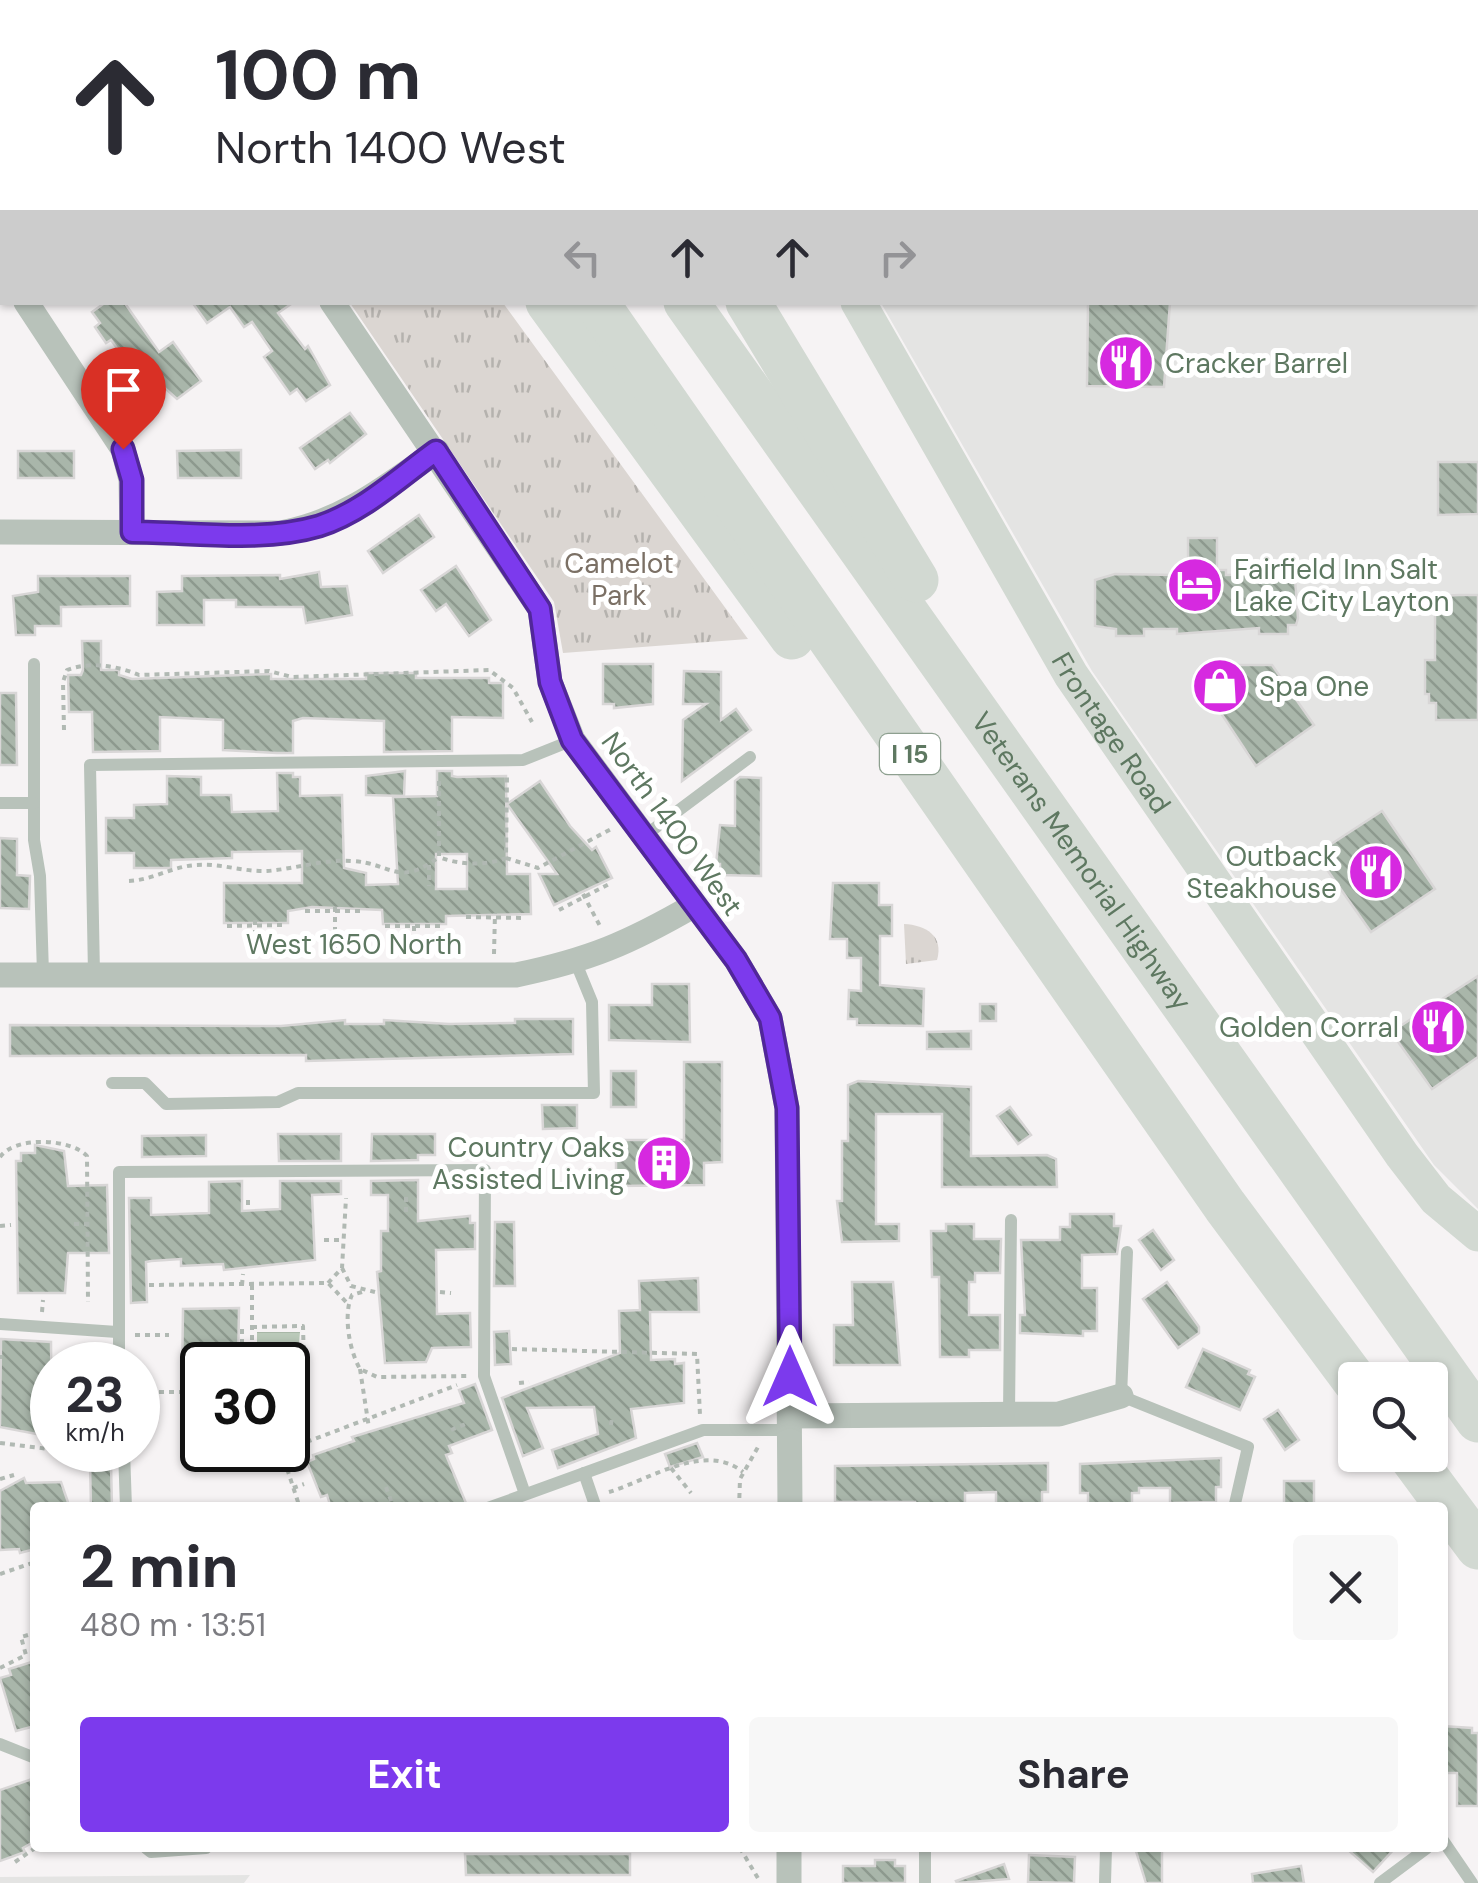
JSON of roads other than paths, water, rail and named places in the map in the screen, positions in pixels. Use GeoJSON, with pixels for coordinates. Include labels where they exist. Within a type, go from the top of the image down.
{"type":"FeatureCollection","features":[{"type":"Feature","properties":{"kind":"highway"},"geometry":{"type":"LineString","coordinates":[[550,305],[1171,1159],[1225,1206]]}},
{"type":"Feature","properties":{"kind":"highway","name":"I 15"},"geometry":{"type":"LineString","coordinates":[[598,305],[1225,1206],[1341,1362]]}},
{"type":"Feature","properties":{"kind":"highway","name":"Veterans Memorial Highway"},"geometry":{"type":"LineString","coordinates":[[688,305],[1478,1420]]}},
{"type":"Feature","properties":{"kind":"highway"},"geometry":{"type":"LineString","coordinates":[[750,305],[922,589],[967,701]]}},
{"type":"Feature","properties":{"kind":"highway"},"geometry":{"type":"LineString","coordinates":[[1423,1472],[1445,1502]]}},
{"type":"Feature","properties":{"kind":"highway"},"geometry":{"type":"LineString","coordinates":[[1448,1506],[1478,1547]]}},
{"type":"Feature","properties":{"kind":"street"},"geometry":{"type":"LineString","coordinates":[[28,305],[123,449],[132,480],[132,532]]}},
{"type":"Feature","properties":{"kind":"street","name":"North 1400 West"},"geometry":{"type":"LineString","coordinates":[[334,305],[540,609],[550,682],[572,740],[736,960],[770,1018],[782,1064],[787,1108],[790,1502]]}},
{"type":"Feature","properties":{"kind":"street","name":"Frontage Road"},"geometry":{"type":"LineString","coordinates":[[860,305],[1096,713],[1421,1181],[1477,1233]]}},
{"type":"Feature","properties":{"kind":"street"},"geometry":{"type":"LineString","coordinates":[[0,532],[281,532],[320,526],[362,506],[436,451]]}},
{"type":"Feature","properties":{"kind":"street","name":"West 1650 North"},"geometry":{"type":"LineString","coordinates":[[0,974],[516,975],[576,963],[624,946],[693,906]]}},
{"type":"Feature","properties":{"kind":"street"},"geometry":{"type":"LineString","coordinates":[[790,1423],[1059,1414],[1121,1396]]}},
{"type":"Feature","properties":{"kind":"street"},"geometry":{"type":"LineString","coordinates":[[789,1852],[789,1883]]}},
{"type":"Feature","properties":{"kind":"lane"},"geometry":{"type":"LineString","coordinates":[[34,664],[34,802],[43,974]]}},
{"type":"Feature","properties":{"kind":"lane"},"geometry":{"type":"LineString","coordinates":[[94,974],[90,765],[524,760],[572,740]]}},
{"type":"Feature","properties":{"kind":"lane"},"geometry":{"type":"LineString","coordinates":[[637,828],[750,757]]}},
{"type":"Feature","properties":{"kind":"lane"},"geometry":{"type":"LineString","coordinates":[[0,802],[34,802]]}},
{"type":"Feature","properties":{"kind":"lane"},"geometry":{"type":"LineString","coordinates":[[112,1083],[145,1083],[166,1104],[278,1102],[298,1094],[594,1093],[592,1002],[576,963]]}},
{"type":"Feature","properties":{"kind":"lane"},"geometry":{"type":"LineString","coordinates":[[123,1342],[119,1172],[485,1170],[484,1376],[525,1494]]}},
{"type":"Feature","properties":{"kind":"lane"},"geometry":{"type":"LineString","coordinates":[[1009,1414],[1011,1220]]}},
{"type":"Feature","properties":{"kind":"lane"},"geometry":{"type":"LineString","coordinates":[[1128,1252],[1121,1396],[1248,1447],[1235,1502]]}},
{"type":"Feature","properties":{"kind":"lane"},"geometry":{"type":"LineString","coordinates":[[0,1324],[124,1334]]}},
{"type":"Feature","properties":{"kind":"lane"},"geometry":{"type":"LineString","coordinates":[[504,1502],[702,1430],[790,1423]]}},
{"type":"Feature","properties":{"kind":"lane"},"geometry":{"type":"LineString","coordinates":[[125,1472],[126,1502]]}},
{"type":"Feature","properties":{"kind":"lane"},"geometry":{"type":"LineString","coordinates":[[584,1473],[594,1502]]}},
{"type":"Feature","properties":{"kind":"lane"},"geometry":{"type":"LineString","coordinates":[[0,1744],[30,1756]]}},
{"type":"Feature","properties":{"kind":"lane"},"geometry":{"type":"LineString","coordinates":[[1448,1848],[1472,1883]]}},
{"type":"Feature","properties":{"kind":"lane"},"geometry":{"type":"LineString","coordinates":[[925,1852],[925,1883]]}},
{"type":"Feature","properties":{"kind":"lane"},"geometry":{"type":"LineString","coordinates":[[1105,1883],[1106,1852]]}},
{"type":"Feature","properties":{"kind":"lane"},"geometry":{"type":"LineString","coordinates":[[1380,1883],[1422,1852]]}},
{"type":"Feature","properties":{"kind":"place","name":"Cracker Barrel"},"geometry":{"type":"Point","coordinates":[1126,363]}},
{"type":"Feature","properties":{"kind":"place","name":"Fairfield Inn Salt Lake City Layton"},"geometry":{"type":"Point","coordinates":[1195,585]}},
{"type":"Feature","properties":{"kind":"place","name":"Spa One"},"geometry":{"type":"Point","coordinates":[1220,686]}},
{"type":"Feature","properties":{"kind":"place","name":"Outback Steakhouse"},"geometry":{"type":"Point","coordinates":[1376,872]}},
{"type":"Feature","properties":{"kind":"place","name":"Golden Corral"},"geometry":{"type":"Point","coordinates":[1438,1027]}},
{"type":"Feature","properties":{"kind":"place","name":"Country Oaks Assisted Living"},"geometry":{"type":"Point","coordinates":[664,1163]}},
{"type":"Feature","properties":{"kind":"park label","name":"Camelot Park"},"geometry":{"type":"Point","coordinates":[619,579]}}]}
